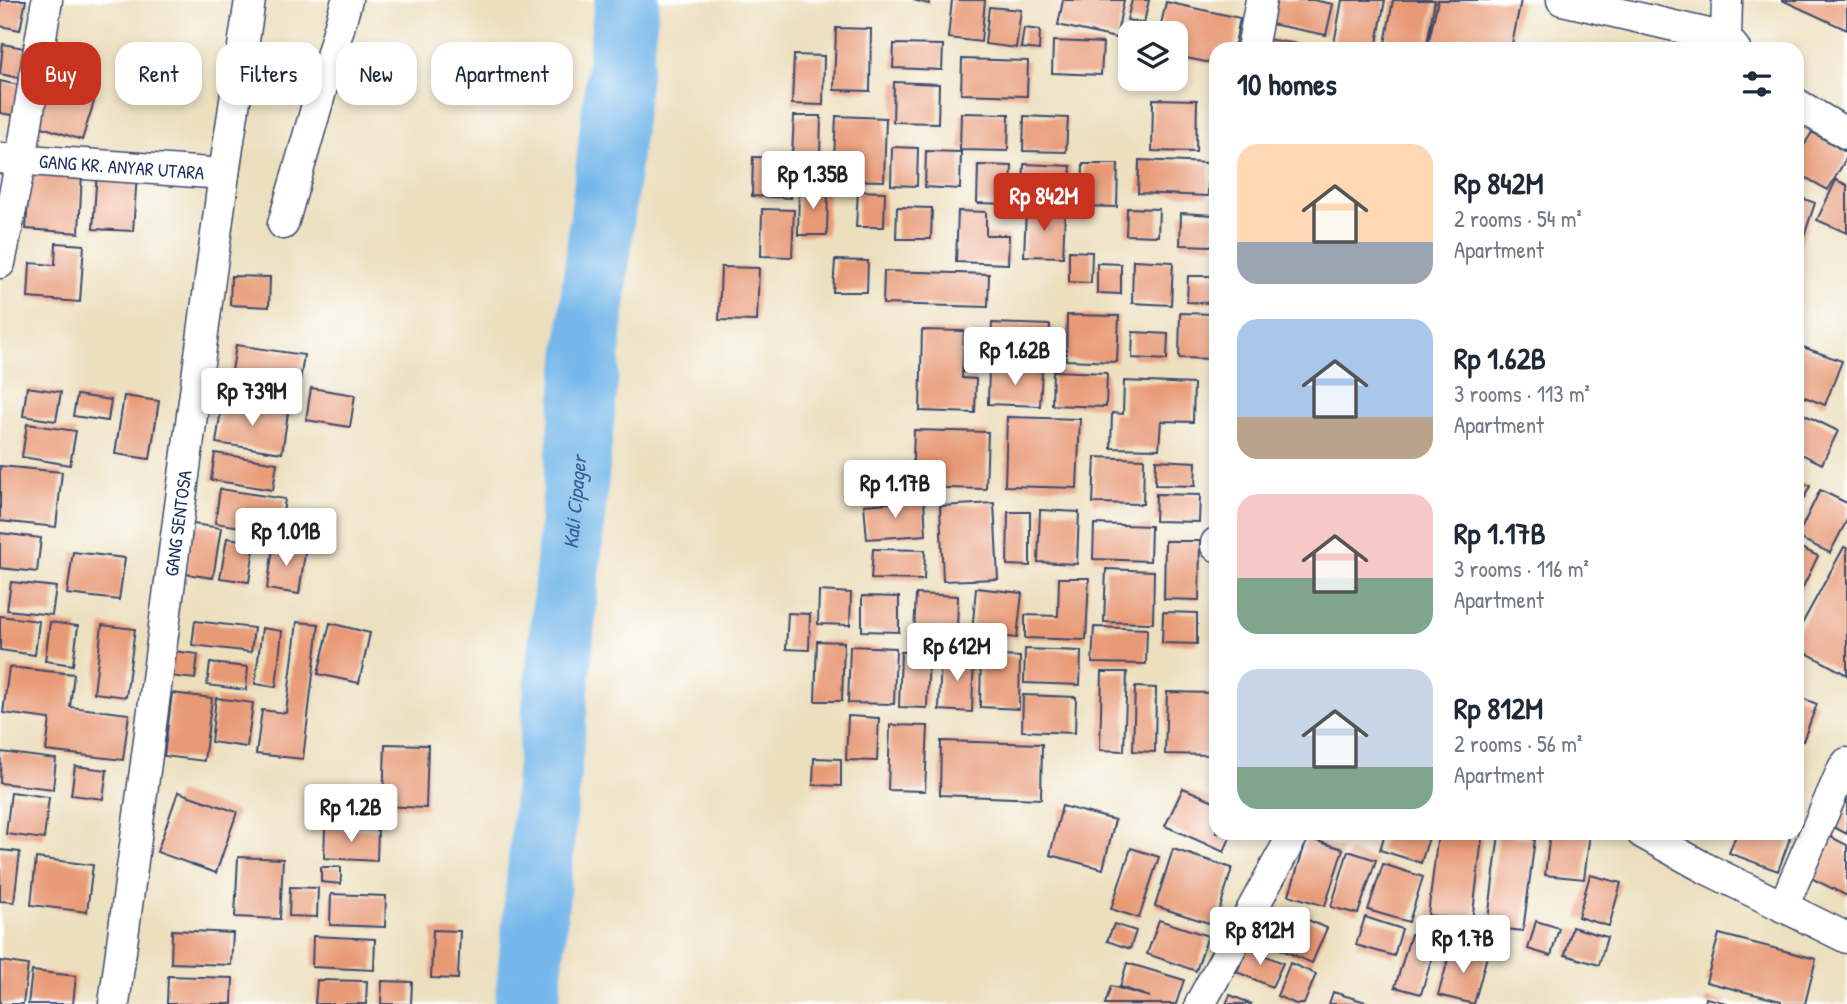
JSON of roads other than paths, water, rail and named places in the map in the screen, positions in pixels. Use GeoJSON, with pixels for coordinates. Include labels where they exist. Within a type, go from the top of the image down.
{"type":"FeatureCollection","features":[{"type":"Feature","properties":{"kind":"street"},"geometry":{"type":"LineString","coordinates":[[0,263],[10,159],[47,0]]}},
{"type":"Feature","properties":{"kind":"street","name":"GANG SENTOSA"},"geometry":{"type":"LineString","coordinates":[[114,1004],[224,174],[250,0]]}},
{"type":"Feature","properties":{"kind":"street"},"geometry":{"type":"LineString","coordinates":[[283,224],[346,0]]}},
{"type":"Feature","properties":{"kind":"street"},"geometry":{"type":"LineString","coordinates":[[1253,42],[1261,0]]}},
{"type":"Feature","properties":{"kind":"street"},"geometry":{"type":"LineString","coordinates":[[1562,0],[1723,42]]}},
{"type":"Feature","properties":{"kind":"street"},"geometry":{"type":"LineString","coordinates":[[1727,0],[1731,42]]}},
{"type":"Feature","properties":{"kind":"street"},"geometry":{"type":"LineString","coordinates":[[1804,108],[1847,134]]}},
{"type":"Feature","properties":{"kind":"street","name":"GANG KR. ANYAR UTARA"},"geometry":{"type":"LineString","coordinates":[[10,159],[224,174]]}},
{"type":"Feature","properties":{"kind":"street"},"geometry":{"type":"LineString","coordinates":[[1783,907],[1847,763]]}},
{"type":"Feature","properties":{"kind":"street"},"geometry":{"type":"LineString","coordinates":[[1200,1004],[1290,840]]}},
{"type":"Feature","properties":{"kind":"street"},"geometry":{"type":"LineString","coordinates":[[1655,840],[1847,938]]}},
{"type":"Feature","properties":{"kind":"waterway","name":"Kali Cipager"},"geometry":{"type":"LineString","coordinates":[[527,1004],[594,290],[627,0]]}}]}
